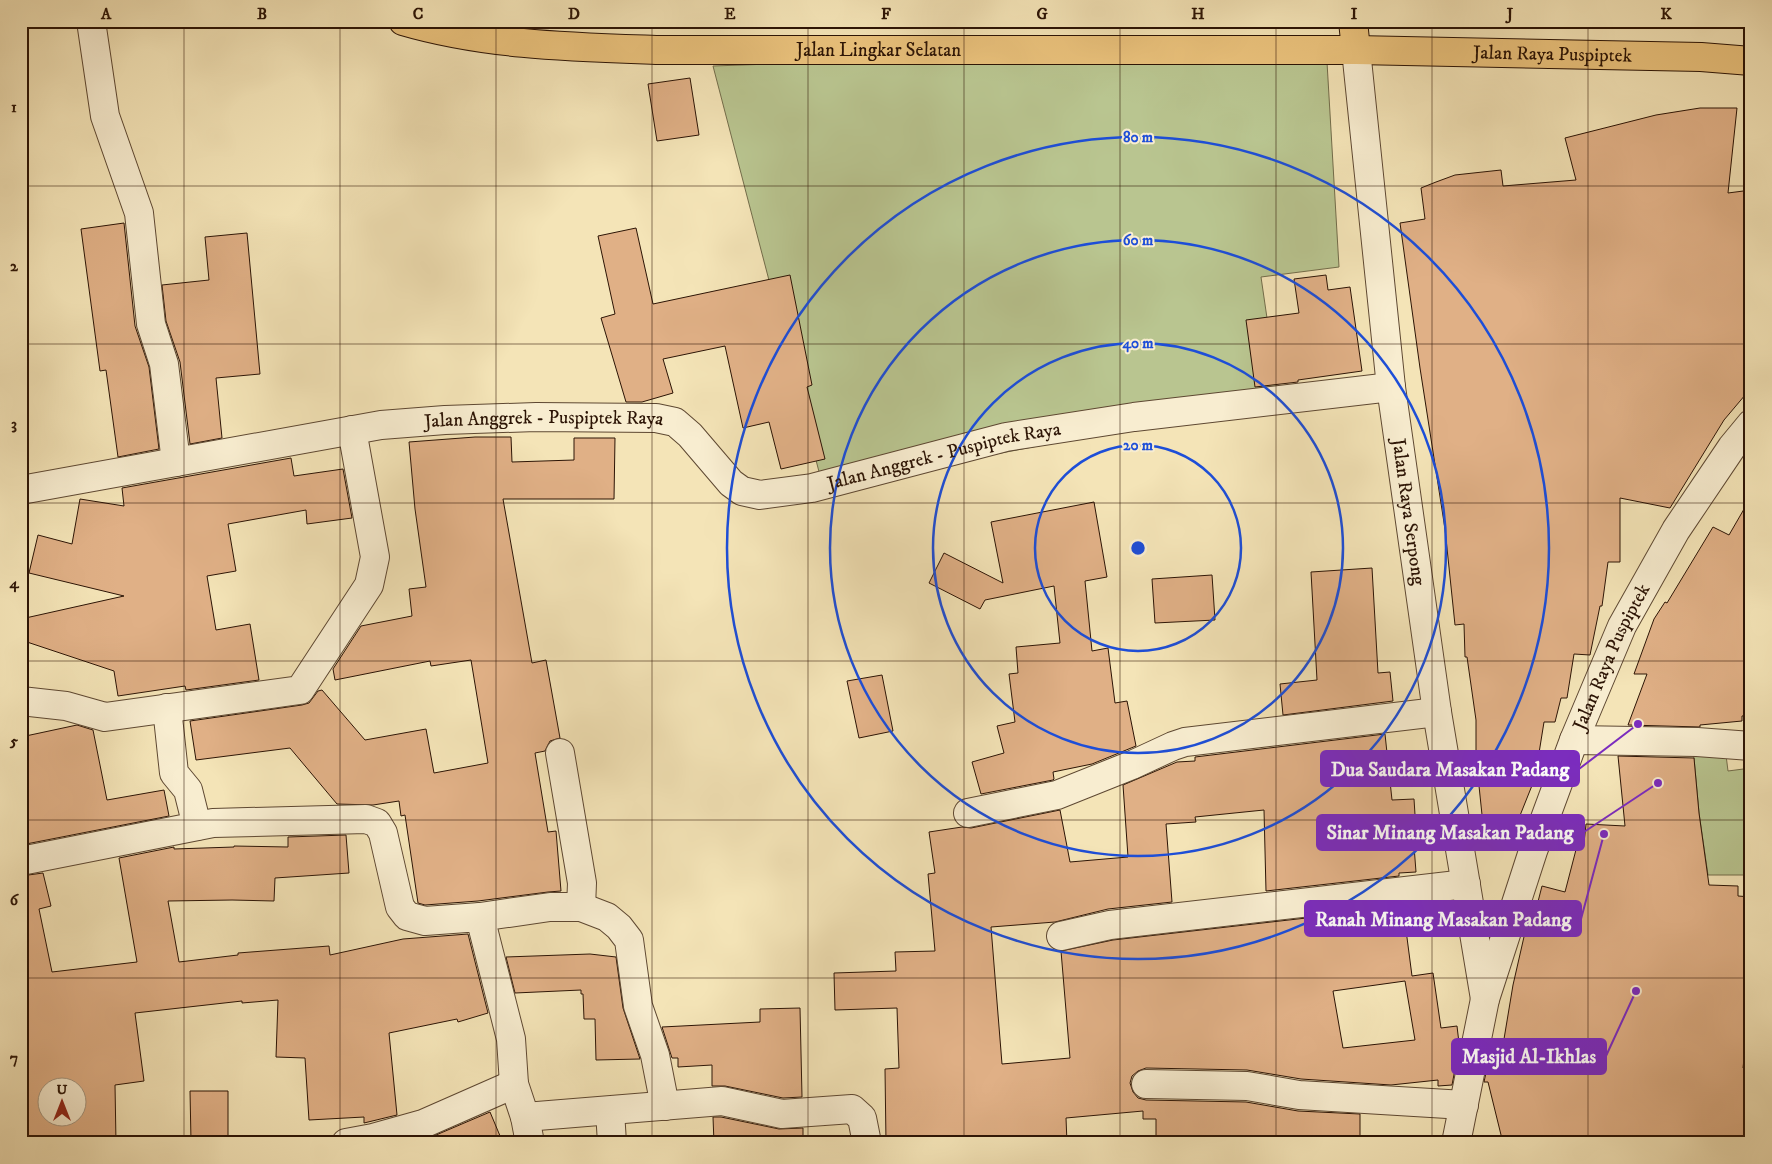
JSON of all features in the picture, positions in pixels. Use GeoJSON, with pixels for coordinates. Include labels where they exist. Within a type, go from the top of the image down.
{"type":"FeatureCollection","features":[{"type":"Feature","properties":{"kind":"main road","name":"Jalan Lingkar Selatan"},"geometry":{"type":"LineString","coordinates":[[403,21],[477,38],[567,47],[656,50],[1356,50]]}},
{"type":"Feature","properties":{"kind":"main road","name":"Jalan Raya Serpong"},"geometry":{"type":"LineString","coordinates":[[1354,21],[1356,50]]}},
{"type":"Feature","properties":{"kind":"main road","name":"Jalan Raya Puspiptek"},"geometry":{"type":"LineString","coordinates":[[1356,50],[1701,57],[1751,61]]}},
{"type":"Feature","properties":{"kind":"street"},"geometry":{"type":"LineString","coordinates":[[91,21],[105,116],[139,213],[151,324],[164,364],[176,462]]}},
{"type":"Feature","properties":{"kind":"street","name":"Jalan Raya Serpong"},"geometry":{"type":"LineString","coordinates":[[1356,50],[1391,387],[1437,712],[1485,1000]]}},
{"type":"Feature","properties":{"kind":"street","name":"Jalan Anggrek - Puspiptek Raya"},"geometry":{"type":"LineString","coordinates":[[21,490],[381,425],[445,420],[536,417],[656,418],[674,422],[690,436],[731,483],[742,491],[760,494],[812,488],[1006,437],[1134,417],[1391,387]]}},
{"type":"Feature","properties":{"kind":"street","name":"Jalan Raya Puspiptek"},"geometry":{"type":"LineString","coordinates":[[1456,1143],[1485,1000],[1533,851],[1574,740],[1626,618],[1676,530],[1732,447],[1751,424]]}},
{"type":"Feature","properties":{"kind":"street"},"geometry":{"type":"LineString","coordinates":[[21,701],[66,706],[105,717],[300,690],[369,585],[374,557],[352,430]]}},
{"type":"Feature","properties":{"kind":"street"},"geometry":{"type":"LineString","coordinates":[[166,708],[174,773],[188,790],[197,826]]}},
{"type":"Feature","properties":{"kind":"street"},"geometry":{"type":"LineString","coordinates":[[968,813],[1057,795],[1185,742],[1437,712]]}},
{"type":"Feature","properties":{"kind":"street"},"geometry":{"type":"LineString","coordinates":[[1574,740],[1698,742],[1751,746]]}},
{"type":"Feature","properties":{"kind":"street"},"geometry":{"type":"LineString","coordinates":[[560,753],[582,883],[581,908]]}},
{"type":"Feature","properties":{"kind":"street"},"geometry":{"type":"LineString","coordinates":[[21,861],[213,823],[366,819],[377,823],[383,833],[400,907],[408,916],[424,921],[480,917],[550,907],[581,908],[607,917],[620,927],[629,940],[638,1006],[655,1055],[665,1106]]}},
{"type":"Feature","properties":{"kind":"street"},"geometry":{"type":"LineString","coordinates":[[1061,936],[1110,925],[1466,884]]}},
{"type":"Feature","properties":{"kind":"street"},"geometry":{"type":"LineString","coordinates":[[480,917],[511,1039],[514,1084],[527,1130],[610,1111],[722,1101],[782,1114],[852,1109],[862,1118],[867,1143]]}},
{"type":"Feature","properties":{"kind":"street"},"geometry":{"type":"LineString","coordinates":[[346,1143],[373,1140],[423,1124],[514,1084]]}},
{"type":"Feature","properties":{"kind":"street"},"geometry":{"type":"LineString","coordinates":[[1146,1084],[1247,1086],[1298,1095],[1464,1105]]}},
{"type":"Feature","properties":{"kind":"street"},"geometry":{"type":"LineString","coordinates":[[610,1111],[612,1143]]}},
{"type":"Feature","properties":{"kind":"green space"},"geometry":{"type":"Polygon","coordinates":[[[1326,45],[1339,267],[1261,277],[1279,400],[823,487],[713,66],[1326,45]]]}},
{"type":"Feature","properties":{"kind":"green space"},"geometry":{"type":"Polygon","coordinates":[[[1693,747],[1726,755],[1728,771],[1751,768],[1751,875],[1708,875],[1699,813],[1693,747]]]}},
{"type":"Feature","properties":{"kind":"building"},"geometry":{"type":"Polygon","coordinates":[[[690,78],[699,135],[657,141],[648,84],[690,78]]]}},
{"type":"Feature","properties":{"kind":"building"},"geometry":{"type":"Polygon","coordinates":[[[1700,108],[1737,108],[1728,193],[1751,190],[1751,388],[1724,420],[1670,508],[1620,498],[1620,562],[1608,562],[1602,606],[1600,606],[1590,655],[1574,654],[1567,698],[1561,698],[1555,722],[1544,722],[1535,778],[1513,833],[1484,834],[1476,757],[1476,720],[1467,657],[1465,657],[1464,624],[1455,625],[1445,529],[1400,223],[1425,219],[1421,188],[1436,182],[1455,175],[1501,170],[1503,186],[1576,180],[1565,138],[1656,115],[1700,108]]]}},
{"type":"Feature","properties":{"kind":"building"},"geometry":{"type":"Polygon","coordinates":[[[124,223],[135,326],[149,367],[159,449],[118,457],[106,370],[100,371],[81,229],[124,223]]]}},
{"type":"Feature","properties":{"kind":"building"},"geometry":{"type":"Polygon","coordinates":[[[636,228],[653,304],[790,275],[812,385],[807,387],[825,459],[781,469],[769,422],[743,428],[725,346],[663,359],[673,393],[642,402],[626,402],[601,318],[615,314],[598,236],[636,228]]]}},
{"type":"Feature","properties":{"kind":"building"},"geometry":{"type":"Polygon","coordinates":[[[247,233],[260,374],[216,378],[222,438],[190,444],[180,362],[166,321],[162,285],[209,280],[205,237],[247,233]]]}},
{"type":"Feature","properties":{"kind":"building"},"geometry":{"type":"Polygon","coordinates":[[[1326,275],[1328,290],[1350,287],[1362,371],[1255,387],[1246,320],[1299,313],[1294,279],[1326,275]]]}},
{"type":"Feature","properties":{"kind":"building"},"geometry":{"type":"Polygon","coordinates":[[[475,437],[511,437],[512,462],[574,460],[574,438],[615,438],[614,499],[503,499],[532,663],[546,660],[560,738],[550,741],[545,751],[535,753],[548,832],[556,831],[561,891],[425,905],[418,903],[405,815],[401,816],[399,801],[373,805],[337,804],[290,748],[196,760],[190,721],[302,705],[309,703],[318,691],[322,690],[365,740],[426,729],[434,773],[488,763],[471,660],[431,666],[430,661],[335,680],[333,669],[361,626],[412,616],[409,589],[426,587],[415,509],[409,442],[475,437]]]}},
{"type":"Feature","properties":{"kind":"building"},"geometry":{"type":"Polygon","coordinates":[[[291,458],[294,476],[343,469],[352,518],[307,524],[306,510],[228,524],[236,571],[207,576],[216,630],[250,624],[259,680],[186,690],[185,686],[118,696],[114,671],[21,640],[21,619],[124,596],[29,573],[38,535],[72,544],[80,499],[124,506],[122,488],[291,458]]]}},
{"type":"Feature","properties":{"kind":"building"},"geometry":{"type":"Polygon","coordinates":[[[1751,497],[1751,715],[1742,716],[1742,721],[1700,725],[1700,727],[1628,725],[1647,674],[1634,674],[1654,619],[1665,602],[1667,603],[1713,527],[1729,535],[1751,497]]]}},
{"type":"Feature","properties":{"kind":"building"},"geometry":{"type":"Polygon","coordinates":[[[1094,502],[1107,577],[1085,581],[1092,651],[1108,648],[1115,703],[1127,701],[1136,746],[1092,764],[1053,772],[1053,780],[981,794],[972,762],[1004,753],[997,726],[1015,722],[1009,674],[1018,673],[1016,647],[1060,643],[1054,586],[985,600],[980,609],[929,583],[944,553],[1003,583],[991,522],[1094,502]]]}},
{"type":"Feature","properties":{"kind":"building"},"geometry":{"type":"Polygon","coordinates":[[[1372,568],[1378,673],[1390,672],[1393,701],[1283,715],[1280,684],[1317,680],[1311,572],[1372,568]]]}},
{"type":"Feature","properties":{"kind":"building"},"geometry":{"type":"Polygon","coordinates":[[[1212,575],[1215,620],[1155,623],[1152,579],[1212,575]]]}},
{"type":"Feature","properties":{"kind":"building"},"geometry":{"type":"Polygon","coordinates":[[[882,675],[893,731],[859,738],[847,681],[882,675]]]}},
{"type":"Feature","properties":{"kind":"building"},"geometry":{"type":"Polygon","coordinates":[[[77,725],[93,730],[107,800],[164,790],[169,816],[21,845],[21,737],[77,725]]]}},
{"type":"Feature","properties":{"kind":"building"},"geometry":{"type":"Polygon","coordinates":[[[1385,734],[1392,800],[1414,799],[1417,846],[1414,846],[1416,872],[1399,873],[1399,876],[1266,891],[1264,810],[1195,817],[1196,822],[1166,824],[1172,902],[1108,909],[1055,922],[991,927],[1002,1064],[1070,1058],[1061,951],[1113,940],[1403,907],[1412,976],[1433,973],[1441,1028],[1457,1026],[1460,1043],[1452,1085],[1438,1086],[1438,1080],[1391,1085],[1301,1079],[1247,1070],[1146,1068],[1132,1076],[1130,1083],[1133,1092],[1138,1098],[1146,1100],[1246,1102],[1298,1111],[1360,1114],[1360,1143],[1156,1143],[1156,1119],[1143,1119],[1143,1111],[1066,1118],[1067,1143],[886,1143],[885,1069],[899,1068],[897,1008],[835,1010],[834,973],[896,971],[895,952],[935,951],[928,874],[935,873],[929,832],[962,827],[971,828],[1060,810],[1070,862],[1128,857],[1123,785],[1177,762],[1195,761],[1195,757],[1385,734]],[[1405,981],[1333,991],[1343,1048],[1415,1040],[1405,981]]]}},
{"type":"Feature","properties":{"kind":"building"},"geometry":{"type":"Polygon","coordinates":[[[1618,756],[1694,758],[1709,885],[1738,886],[1738,896],[1751,897],[1751,993],[1743,1068],[1751,1067],[1751,1143],[1503,1143],[1488,1082],[1484,1082],[1493,1040],[1504,1039],[1513,985],[1526,928],[1531,929],[1542,886],[1565,892],[1578,842],[1584,843],[1586,824],[1625,826],[1618,756]]]}},
{"type":"Feature","properties":{"kind":"building"},"geometry":{"type":"Polygon","coordinates":[[[346,835],[349,873],[275,878],[274,901],[168,901],[179,962],[238,955],[238,953],[329,946],[330,955],[403,939],[468,934],[488,1013],[458,1022],[457,1019],[389,1033],[397,1115],[364,1123],[364,1117],[309,1120],[305,1058],[276,1057],[278,1000],[242,1003],[242,1001],[135,1013],[144,1081],[115,1085],[116,1143],[21,1143],[21,876],[43,873],[51,906],[39,909],[52,972],[137,962],[119,858],[174,847],[174,849],[234,846],[288,847],[288,837],[346,835]]]}},
{"type":"Feature","properties":{"kind":"building"},"geometry":{"type":"Polygon","coordinates":[[[590,954],[616,957],[623,1008],[640,1059],[596,1060],[595,1019],[584,1019],[583,994],[581,994],[581,990],[515,993],[506,957],[590,954]]]}},
{"type":"Feature","properties":{"kind":"building"},"geometry":{"type":"Polygon","coordinates":[[[800,1008],[802,1097],[783,1098],[725,1086],[712,1086],[712,1065],[678,1067],[678,1058],[672,1058],[662,1027],[760,1022],[760,1009],[800,1008]]]}},
{"type":"Feature","properties":{"kind":"building"},"geometry":{"type":"Polygon","coordinates":[[[190,1091],[228,1091],[228,1141],[191,1141],[190,1091]]]}},
{"type":"Feature","properties":{"kind":"building"},"geometry":{"type":"Polygon","coordinates":[[[490,1112],[503,1143],[414,1143],[429,1138],[490,1112]]]}},
{"type":"Feature","properties":{"kind":"building"},"geometry":{"type":"Polygon","coordinates":[[[713,1117],[779,1129],[803,1128],[803,1143],[714,1143],[713,1117]]]}},
{"type":"Feature","properties":{"kind":"place","name":"Dua Saudara Masakan Padang"},"geometry":{"type":"Point","coordinates":[1638,724]}},
{"type":"Feature","properties":{"kind":"place","name":"Sinar Minang Masakan Padang"},"geometry":{"type":"Point","coordinates":[1658,783]}},
{"type":"Feature","properties":{"kind":"place","name":"Ranah Minang Masakan Padang"},"geometry":{"type":"Point","coordinates":[1604,834]}},
{"type":"Feature","properties":{"kind":"place","name":"Masjid Al-Ikhlas"},"geometry":{"type":"Point","coordinates":[1636,991]}}]}
